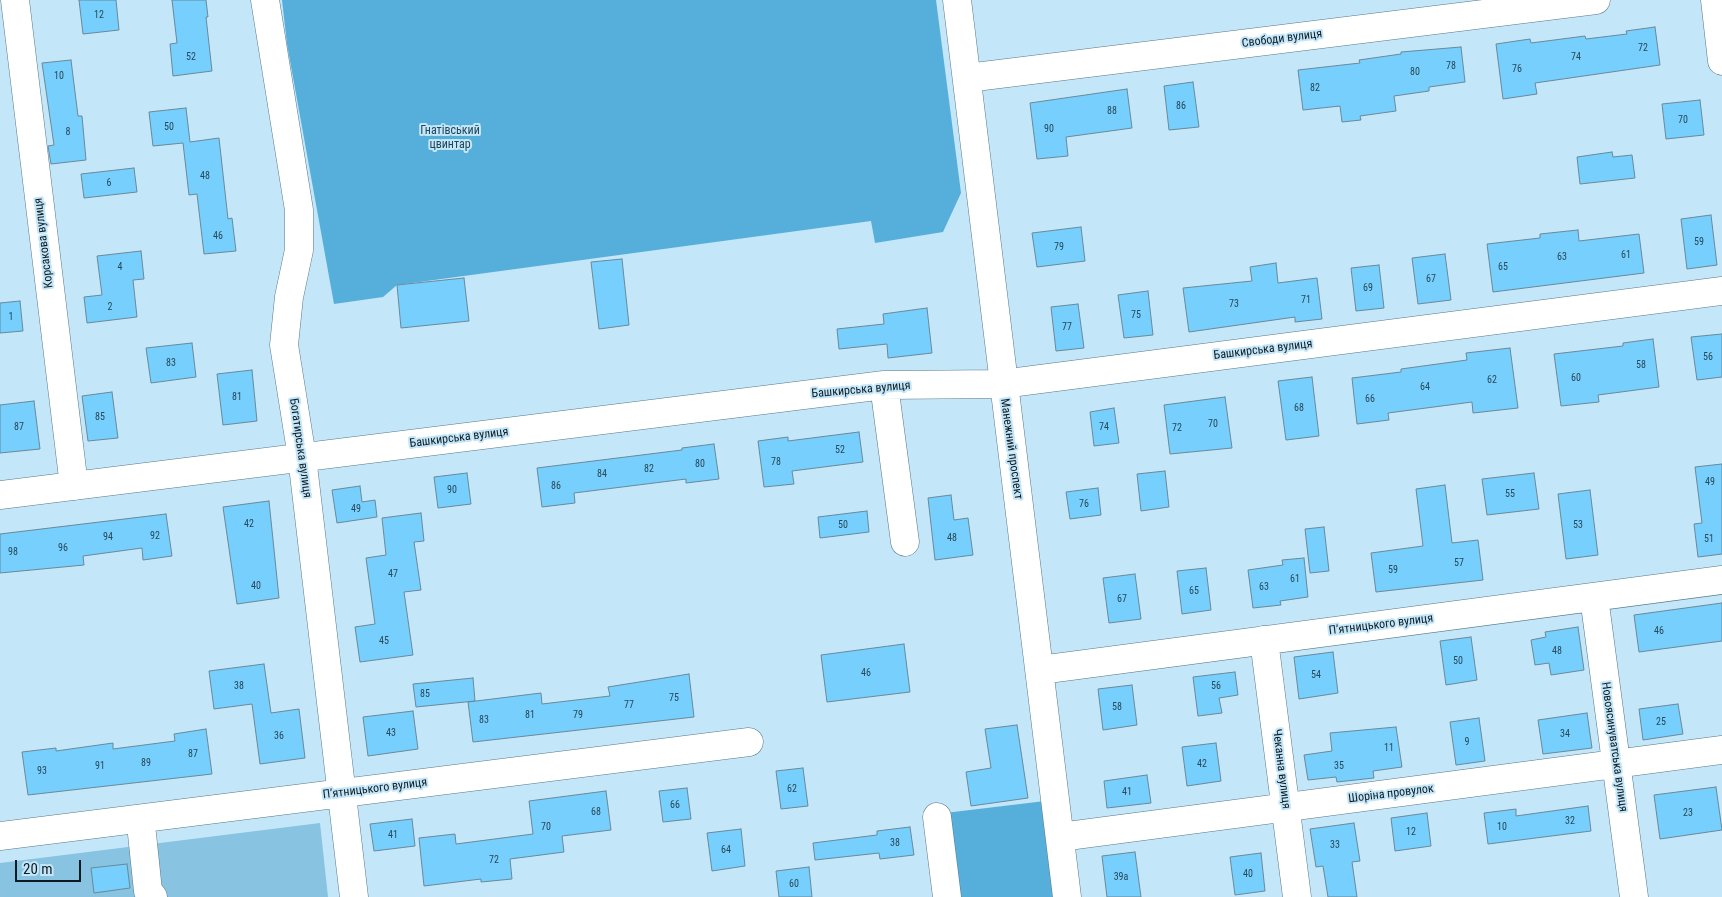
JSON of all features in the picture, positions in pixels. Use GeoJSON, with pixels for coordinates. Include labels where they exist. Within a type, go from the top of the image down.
{"type":"FeatureCollection","features":[{"type":"Feature","properties":{"kind":"street","name":"Корсакова вулиця"},"geometry":{"type":"LineString","coordinates":[[15,0],[74,486]]}},
{"type":"Feature","properties":{"kind":"street","name":"Богатирська вулиця"},"geometry":{"type":"LineString","coordinates":[[265,0],[299,210],[299,250],[289,297],[284,345],[302,457],[354,897]]}},
{"type":"Feature","properties":{"kind":"street","name":"Манежний проспект"},"geometry":{"type":"LineString","coordinates":[[956,0],[967,78],[1002,384],[1040,670],[1067,897]]}},
{"type":"Feature","properties":{"kind":"street","name":"Свободи вулиця"},"geometry":{"type":"LineString","coordinates":[[967,78],[1596,0]]}},
{"type":"Feature","properties":{"kind":"street"},"geometry":{"type":"LineString","coordinates":[[1715,0],[1722,61]]}},
{"type":"Feature","properties":{"kind":"street","name":"Башкирська вулиця"},"geometry":{"type":"LineString","coordinates":[[0,495],[884,385],[1002,384],[1722,291]]}},
{"type":"Feature","properties":{"kind":"street"},"geometry":{"type":"LineString","coordinates":[[884,385],[906,542]]}},
{"type":"Feature","properties":{"kind":"street","name":"П’ятницького вулиця"},"geometry":{"type":"LineString","coordinates":[[1040,670],[1722,580]]}},
{"type":"Feature","properties":{"kind":"street","name":"Новоясинуватська вулиця"},"geometry":{"type":"LineString","coordinates":[[1594,597],[1634,897]]}},
{"type":"Feature","properties":{"kind":"street","name":"Чеканна вулиця"},"geometry":{"type":"LineString","coordinates":[[1264,640],[1297,897]]}},
{"type":"Feature","properties":{"kind":"street","name":"П’ятницького вулиця"},"geometry":{"type":"LineString","coordinates":[[0,836],[749,742]]}},
{"type":"Feature","properties":{"kind":"street","name":"Шоріна провулок"},"geometry":{"type":"LineString","coordinates":[[1060,837],[1722,750]]}},
{"type":"Feature","properties":{"kind":"street"},"geometry":{"type":"LineString","coordinates":[[937,817],[947,897]]}},
{"type":"Feature","properties":{"kind":"street"},"geometry":{"type":"LineString","coordinates":[[142,834],[148,891],[153,897]]}},
{"type":"Feature","properties":{"kind":"shaded area"},"geometry":{"type":"Polygon","coordinates":[[[320,823],[328,897],[0,897],[0,863],[320,823]]]}},
{"type":"Feature","properties":{"kind":"green space","name":"Гнатівський цвинтар"},"geometry":{"type":"Polygon","coordinates":[[[282,0],[936,0],[961,193],[943,232],[875,243],[871,221],[397,285],[383,297],[334,304],[287,44],[282,0]]]}},
{"type":"Feature","properties":{"kind":"green space"},"geometry":{"type":"Polygon","coordinates":[[[1045,801],[1057,897],[956,897],[945,813],[1045,801]]]}},
{"type":"Feature","properties":{"kind":"building"},"geometry":{"type":"Polygon","coordinates":[[[79,0],[116,0],[119,30],[83,34],[79,0]]]}},
{"type":"Feature","properties":{"kind":"building"},"geometry":{"type":"Polygon","coordinates":[[[172,0],[206,0],[212,71],[173,76],[170,44],[177,43],[172,0]]]}},
{"type":"Feature","properties":{"kind":"building"},"geometry":{"type":"Polygon","coordinates":[[[1655,27],[1660,65],[1535,83],[1537,94],[1503,99],[1496,44],[1530,39],[1531,43],[1585,36],[1586,39],[1627,34],[1626,31],[1655,27]]]}},
{"type":"Feature","properties":{"kind":"building"},"geometry":{"type":"Polygon","coordinates":[[[1461,47],[1465,82],[1429,87],[1429,91],[1394,96],[1396,111],[1360,116],[1361,120],[1342,122],[1340,106],[1303,110],[1298,70],[1360,63],[1359,60],[1401,54],[1401,52],[1461,47]]]}},
{"type":"Feature","properties":{"kind":"building"},"geometry":{"type":"Polygon","coordinates":[[[71,60],[78,116],[82,116],[86,160],[51,164],[48,146],[54,145],[42,63],[71,60]]]}},
{"type":"Feature","properties":{"kind":"building"},"geometry":{"type":"Polygon","coordinates":[[[1193,82],[1199,127],[1169,130],[1164,86],[1193,82]]]}},
{"type":"Feature","properties":{"kind":"building"},"geometry":{"type":"Polygon","coordinates":[[[1127,89],[1132,128],[1066,137],[1068,156],[1037,159],[1030,103],[1127,89]]]}},
{"type":"Feature","properties":{"kind":"building"},"geometry":{"type":"Polygon","coordinates":[[[1700,100],[1704,135],[1666,139],[1662,104],[1700,100]]]}},
{"type":"Feature","properties":{"kind":"building"},"geometry":{"type":"Polygon","coordinates":[[[186,108],[190,142],[219,138],[228,219],[232,218],[236,251],[204,254],[197,194],[189,195],[183,143],[153,146],[149,112],[186,108]]]}},
{"type":"Feature","properties":{"kind":"building"},"geometry":{"type":"Polygon","coordinates":[[[1612,152],[1613,157],[1632,155],[1635,178],[1580,184],[1577,157],[1612,152]]]}},
{"type":"Feature","properties":{"kind":"building"},"geometry":{"type":"Polygon","coordinates":[[[134,168],[137,192],[84,198],[81,174],[134,168]]]}},
{"type":"Feature","properties":{"kind":"building"},"geometry":{"type":"Polygon","coordinates":[[[1711,215],[1717,265],[1687,269],[1681,219],[1711,215]]]}},
{"type":"Feature","properties":{"kind":"building"},"geometry":{"type":"Polygon","coordinates":[[[1081,227],[1085,261],[1037,267],[1032,233],[1081,227]]]}},
{"type":"Feature","properties":{"kind":"building"},"geometry":{"type":"Polygon","coordinates":[[[1578,230],[1579,241],[1639,234],[1644,273],[1493,292],[1487,244],[1540,238],[1540,234],[1578,230]]]}},
{"type":"Feature","properties":{"kind":"building"},"geometry":{"type":"Polygon","coordinates":[[[141,251],[144,279],[133,280],[137,317],[87,323],[84,297],[102,295],[97,256],[141,251]]]}},
{"type":"Feature","properties":{"kind":"building"},"geometry":{"type":"Polygon","coordinates":[[[1445,254],[1451,300],[1418,304],[1412,258],[1445,254]]]}},
{"type":"Feature","properties":{"kind":"building"},"geometry":{"type":"Polygon","coordinates":[[[622,259],[629,325],[599,329],[591,262],[622,259]]]}},
{"type":"Feature","properties":{"kind":"building"},"geometry":{"type":"Polygon","coordinates":[[[1276,263],[1278,283],[1317,278],[1322,319],[1295,322],[1295,317],[1189,332],[1183,288],[1252,281],[1250,267],[1276,263]]]}},
{"type":"Feature","properties":{"kind":"building"},"geometry":{"type":"Polygon","coordinates":[[[1379,265],[1384,308],[1356,311],[1351,268],[1379,265]]]}},
{"type":"Feature","properties":{"kind":"building"},"geometry":{"type":"Polygon","coordinates":[[[464,278],[469,321],[401,328],[397,285],[464,278]]]}},
{"type":"Feature","properties":{"kind":"building"},"geometry":{"type":"Polygon","coordinates":[[[1148,291],[1153,335],[1124,338],[1118,295],[1148,291]]]}},
{"type":"Feature","properties":{"kind":"building"},"geometry":{"type":"Polygon","coordinates":[[[20,301],[23,331],[0,333],[0,303],[20,301]]]}},
{"type":"Feature","properties":{"kind":"building"},"geometry":{"type":"Polygon","coordinates":[[[1078,304],[1084,348],[1056,351],[1051,307],[1078,304]]]}},
{"type":"Feature","properties":{"kind":"building"},"geometry":{"type":"Polygon","coordinates":[[[927,308],[932,353],[888,358],[887,344],[839,349],[837,329],[884,324],[883,314],[927,308]]]}},
{"type":"Feature","properties":{"kind":"building"},"geometry":{"type":"Polygon","coordinates":[[[1722,334],[1722,377],[1697,380],[1691,337],[1722,334]]]}},
{"type":"Feature","properties":{"kind":"building"},"geometry":{"type":"Polygon","coordinates":[[[1653,339],[1659,387],[1598,395],[1599,402],[1561,406],[1554,354],[1623,346],[1623,343],[1653,339]]]}},
{"type":"Feature","properties":{"kind":"building"},"geometry":{"type":"Polygon","coordinates":[[[192,343],[196,377],[151,383],[146,348],[192,343]]]}},
{"type":"Feature","properties":{"kind":"building"},"geometry":{"type":"Polygon","coordinates":[[[1510,348],[1518,408],[1473,413],[1472,402],[1388,413],[1389,420],[1357,424],[1352,378],[1401,372],[1401,369],[1467,360],[1466,353],[1510,348]]]}},
{"type":"Feature","properties":{"kind":"building"},"geometry":{"type":"Polygon","coordinates":[[[252,370],[257,421],[223,425],[217,374],[252,370]]]}},
{"type":"Feature","properties":{"kind":"building"},"geometry":{"type":"Polygon","coordinates":[[[1312,377],[1319,436],[1286,440],[1278,381],[1312,377]]]}},
{"type":"Feature","properties":{"kind":"building"},"geometry":{"type":"Polygon","coordinates":[[[112,392],[118,438],[88,441],[82,396],[112,392]]]}},
{"type":"Feature","properties":{"kind":"building"},"geometry":{"type":"Polygon","coordinates":[[[1225,397],[1232,448],[1170,454],[1164,405],[1225,397]]]}},
{"type":"Feature","properties":{"kind":"building"},"geometry":{"type":"Polygon","coordinates":[[[34,401],[40,449],[0,453],[0,405],[34,401]]]}},
{"type":"Feature","properties":{"kind":"building"},"geometry":{"type":"Polygon","coordinates":[[[1114,408],[1119,443],[1094,446],[1090,412],[1114,408]]]}},
{"type":"Feature","properties":{"kind":"building"},"geometry":{"type":"Polygon","coordinates":[[[859,432],[863,462],[792,471],[794,484],[764,487],[758,441],[788,437],[788,441],[859,432]]]}},
{"type":"Feature","properties":{"kind":"building"},"geometry":{"type":"Polygon","coordinates":[[[714,444],[719,479],[686,483],[686,479],[574,493],[575,503],[542,507],[537,468],[682,450],[682,448],[714,444]]]}},
{"type":"Feature","properties":{"kind":"building"},"geometry":{"type":"Polygon","coordinates":[[[1722,464],[1722,554],[1698,557],[1694,524],[1702,523],[1695,467],[1722,464]]]}},
{"type":"Feature","properties":{"kind":"building"},"geometry":{"type":"Polygon","coordinates":[[[1165,471],[1169,507],[1141,511],[1137,474],[1165,471]]]}},
{"type":"Feature","properties":{"kind":"building"},"geometry":{"type":"Polygon","coordinates":[[[467,473],[471,504],[438,508],[434,477],[467,473]]]}},
{"type":"Feature","properties":{"kind":"building"},"geometry":{"type":"Polygon","coordinates":[[[1534,473],[1539,509],[1487,515],[1482,479],[1534,473]]]}},
{"type":"Feature","properties":{"kind":"building"},"geometry":{"type":"Polygon","coordinates":[[[1445,485],[1452,543],[1478,540],[1483,580],[1376,592],[1371,553],[1423,546],[1416,489],[1445,485]]]}},
{"type":"Feature","properties":{"kind":"building"},"geometry":{"type":"Polygon","coordinates":[[[360,486],[362,502],[375,500],[377,517],[337,523],[332,490],[360,486]]]}},
{"type":"Feature","properties":{"kind":"building"},"geometry":{"type":"Polygon","coordinates":[[[1098,488],[1101,515],[1070,519],[1066,492],[1098,488]]]}},
{"type":"Feature","properties":{"kind":"building"},"geometry":{"type":"Polygon","coordinates":[[[1590,490],[1598,555],[1566,559],[1558,494],[1590,490]]]}},
{"type":"Feature","properties":{"kind":"building"},"geometry":{"type":"Polygon","coordinates":[[[951,495],[954,520],[968,518],[973,555],[935,560],[928,498],[951,495]]]}},
{"type":"Feature","properties":{"kind":"building"},"geometry":{"type":"Polygon","coordinates":[[[269,501],[279,598],[237,604],[223,507],[269,501]]]}},
{"type":"Feature","properties":{"kind":"building"},"geometry":{"type":"Polygon","coordinates":[[[867,511],[869,532],[820,538],[818,517],[867,511]]]}},
{"type":"Feature","properties":{"kind":"building"},"geometry":{"type":"Polygon","coordinates":[[[421,513],[424,541],[414,542],[421,590],[404,592],[413,655],[360,662],[355,627],[375,624],[366,558],[386,555],[382,518],[421,513]]]}},
{"type":"Feature","properties":{"kind":"building"},"geometry":{"type":"Polygon","coordinates":[[[166,514],[172,556],[143,560],[142,548],[83,556],[84,565],[0,573],[0,534],[166,514]]]}},
{"type":"Feature","properties":{"kind":"building"},"geometry":{"type":"Polygon","coordinates":[[[1324,527],[1329,571],[1310,573],[1305,529],[1324,527]]]}},
{"type":"Feature","properties":{"kind":"building"},"geometry":{"type":"Polygon","coordinates":[[[1304,558],[1308,597],[1280,601],[1281,605],[1253,608],[1248,570],[1283,565],[1282,560],[1304,558]]]}},
{"type":"Feature","properties":{"kind":"building"},"geometry":{"type":"Polygon","coordinates":[[[1206,568],[1211,610],[1182,614],[1177,571],[1206,568]]]}},
{"type":"Feature","properties":{"kind":"building"},"geometry":{"type":"Polygon","coordinates":[[[1135,574],[1141,619],[1109,623],[1103,578],[1135,574]]]}},
{"type":"Feature","properties":{"kind":"building"},"geometry":{"type":"Polygon","coordinates":[[[1722,603],[1722,641],[1639,652],[1634,615],[1722,603]]]}},
{"type":"Feature","properties":{"kind":"building"},"geometry":{"type":"Polygon","coordinates":[[[1578,627],[1584,670],[1551,675],[1549,663],[1535,665],[1531,640],[1546,637],[1545,632],[1578,627]]]}},
{"type":"Feature","properties":{"kind":"building"},"geometry":{"type":"Polygon","coordinates":[[[1471,637],[1477,680],[1446,685],[1440,641],[1471,637]]]}},
{"type":"Feature","properties":{"kind":"building"},"geometry":{"type":"Polygon","coordinates":[[[904,644],[910,692],[827,702],[821,655],[904,644]]]}},
{"type":"Feature","properties":{"kind":"building"},"geometry":{"type":"Polygon","coordinates":[[[1333,652],[1338,693],[1299,699],[1294,657],[1333,652]]]}},
{"type":"Feature","properties":{"kind":"building"},"geometry":{"type":"Polygon","coordinates":[[[264,664],[271,713],[299,709],[305,758],[260,764],[252,704],[214,709],[209,671],[264,664]]]}},
{"type":"Feature","properties":{"kind":"building"},"geometry":{"type":"Polygon","coordinates":[[[1235,672],[1238,695],[1219,698],[1222,713],[1198,716],[1193,677],[1235,672]]]}},
{"type":"Feature","properties":{"kind":"building"},"geometry":{"type":"Polygon","coordinates":[[[689,674],[694,717],[473,742],[468,702],[541,693],[542,704],[610,696],[608,687],[689,674]]]}},
{"type":"Feature","properties":{"kind":"building"},"geometry":{"type":"Polygon","coordinates":[[[473,678],[475,701],[416,707],[413,684],[473,678]]]}},
{"type":"Feature","properties":{"kind":"building"},"geometry":{"type":"Polygon","coordinates":[[[1132,685],[1137,725],[1103,730],[1098,689],[1132,685]]]}},
{"type":"Feature","properties":{"kind":"building"},"geometry":{"type":"Polygon","coordinates":[[[1678,704],[1683,734],[1643,740],[1639,709],[1678,704]]]}},
{"type":"Feature","properties":{"kind":"building"},"geometry":{"type":"Polygon","coordinates":[[[413,711],[418,749],[368,756],[363,717],[413,711]]]}},
{"type":"Feature","properties":{"kind":"building"},"geometry":{"type":"Polygon","coordinates":[[[1587,713],[1592,748],[1543,754],[1538,720],[1587,713]]]}},
{"type":"Feature","properties":{"kind":"building"},"geometry":{"type":"Polygon","coordinates":[[[1479,718],[1485,761],[1456,765],[1450,722],[1479,718]]]}},
{"type":"Feature","properties":{"kind":"building"},"geometry":{"type":"Polygon","coordinates":[[[1017,725],[1028,798],[971,806],[966,772],[991,768],[985,729],[1017,725]]]}},
{"type":"Feature","properties":{"kind":"building"},"geometry":{"type":"Polygon","coordinates":[[[1396,727],[1402,767],[1373,771],[1374,778],[1337,782],[1336,777],[1308,780],[1304,755],[1332,751],[1330,733],[1396,727]]]}},
{"type":"Feature","properties":{"kind":"building"},"geometry":{"type":"Polygon","coordinates":[[[206,729],[212,774],[28,795],[22,752],[56,748],[56,751],[113,743],[113,749],[175,741],[174,734],[206,729]]]}},
{"type":"Feature","properties":{"kind":"building"},"geometry":{"type":"Polygon","coordinates":[[[1216,743],[1221,781],[1187,786],[1182,747],[1216,743]]]}},
{"type":"Feature","properties":{"kind":"building"},"geometry":{"type":"Polygon","coordinates":[[[803,768],[808,806],[781,809],[776,771],[803,768]]]}},
{"type":"Feature","properties":{"kind":"building"},"geometry":{"type":"Polygon","coordinates":[[[1147,775],[1151,803],[1107,808],[1104,781],[1147,775]]]}},
{"type":"Feature","properties":{"kind":"building"},"geometry":{"type":"Polygon","coordinates":[[[1716,787],[1722,830],[1660,839],[1654,795],[1716,787]]]}},
{"type":"Feature","properties":{"kind":"building"},"geometry":{"type":"Polygon","coordinates":[[[687,788],[691,819],[663,822],[659,791],[687,788]]]}},
{"type":"Feature","properties":{"kind":"building"},"geometry":{"type":"Polygon","coordinates":[[[606,791],[611,830],[562,836],[564,852],[510,859],[512,879],[481,882],[481,879],[424,886],[419,838],[455,834],[456,844],[533,834],[529,801],[606,791]]]}},
{"type":"Feature","properties":{"kind":"building"},"geometry":{"type":"Polygon","coordinates":[[[1588,806],[1591,831],[1488,844],[1484,813],[1516,809],[1516,816],[1588,806]]]}},
{"type":"Feature","properties":{"kind":"building"},"geometry":{"type":"Polygon","coordinates":[[[1427,813],[1431,846],[1395,851],[1391,818],[1427,813]]]}},
{"type":"Feature","properties":{"kind":"building"},"geometry":{"type":"Polygon","coordinates":[[[412,819],[415,846],[374,851],[370,824],[412,819]]]}},
{"type":"Feature","properties":{"kind":"building"},"geometry":{"type":"Polygon","coordinates":[[[1354,823],[1360,861],[1352,862],[1357,897],[1328,897],[1323,866],[1316,867],[1310,829],[1354,823]]]}},
{"type":"Feature","properties":{"kind":"building"},"geometry":{"type":"Polygon","coordinates":[[[910,827],[914,855],[880,859],[879,853],[815,860],[813,843],[877,835],[877,831],[910,827]]]}},
{"type":"Feature","properties":{"kind":"building"},"geometry":{"type":"Polygon","coordinates":[[[741,829],[745,866],[712,871],[707,833],[741,829]]]}},
{"type":"Feature","properties":{"kind":"building"},"geometry":{"type":"Polygon","coordinates":[[[1135,852],[1141,897],[1107,897],[1102,856],[1135,852]]]}},
{"type":"Feature","properties":{"kind":"building"},"geometry":{"type":"Polygon","coordinates":[[[1261,853],[1265,891],[1235,895],[1230,857],[1261,853]]]}},
{"type":"Feature","properties":{"kind":"building"},"geometry":{"type":"Polygon","coordinates":[[[127,864],[130,888],[94,893],[91,868],[127,864]]]}},
{"type":"Feature","properties":{"kind":"building"},"geometry":{"type":"Polygon","coordinates":[[[809,867],[812,897],[779,897],[776,871],[809,867]]]}}]}
